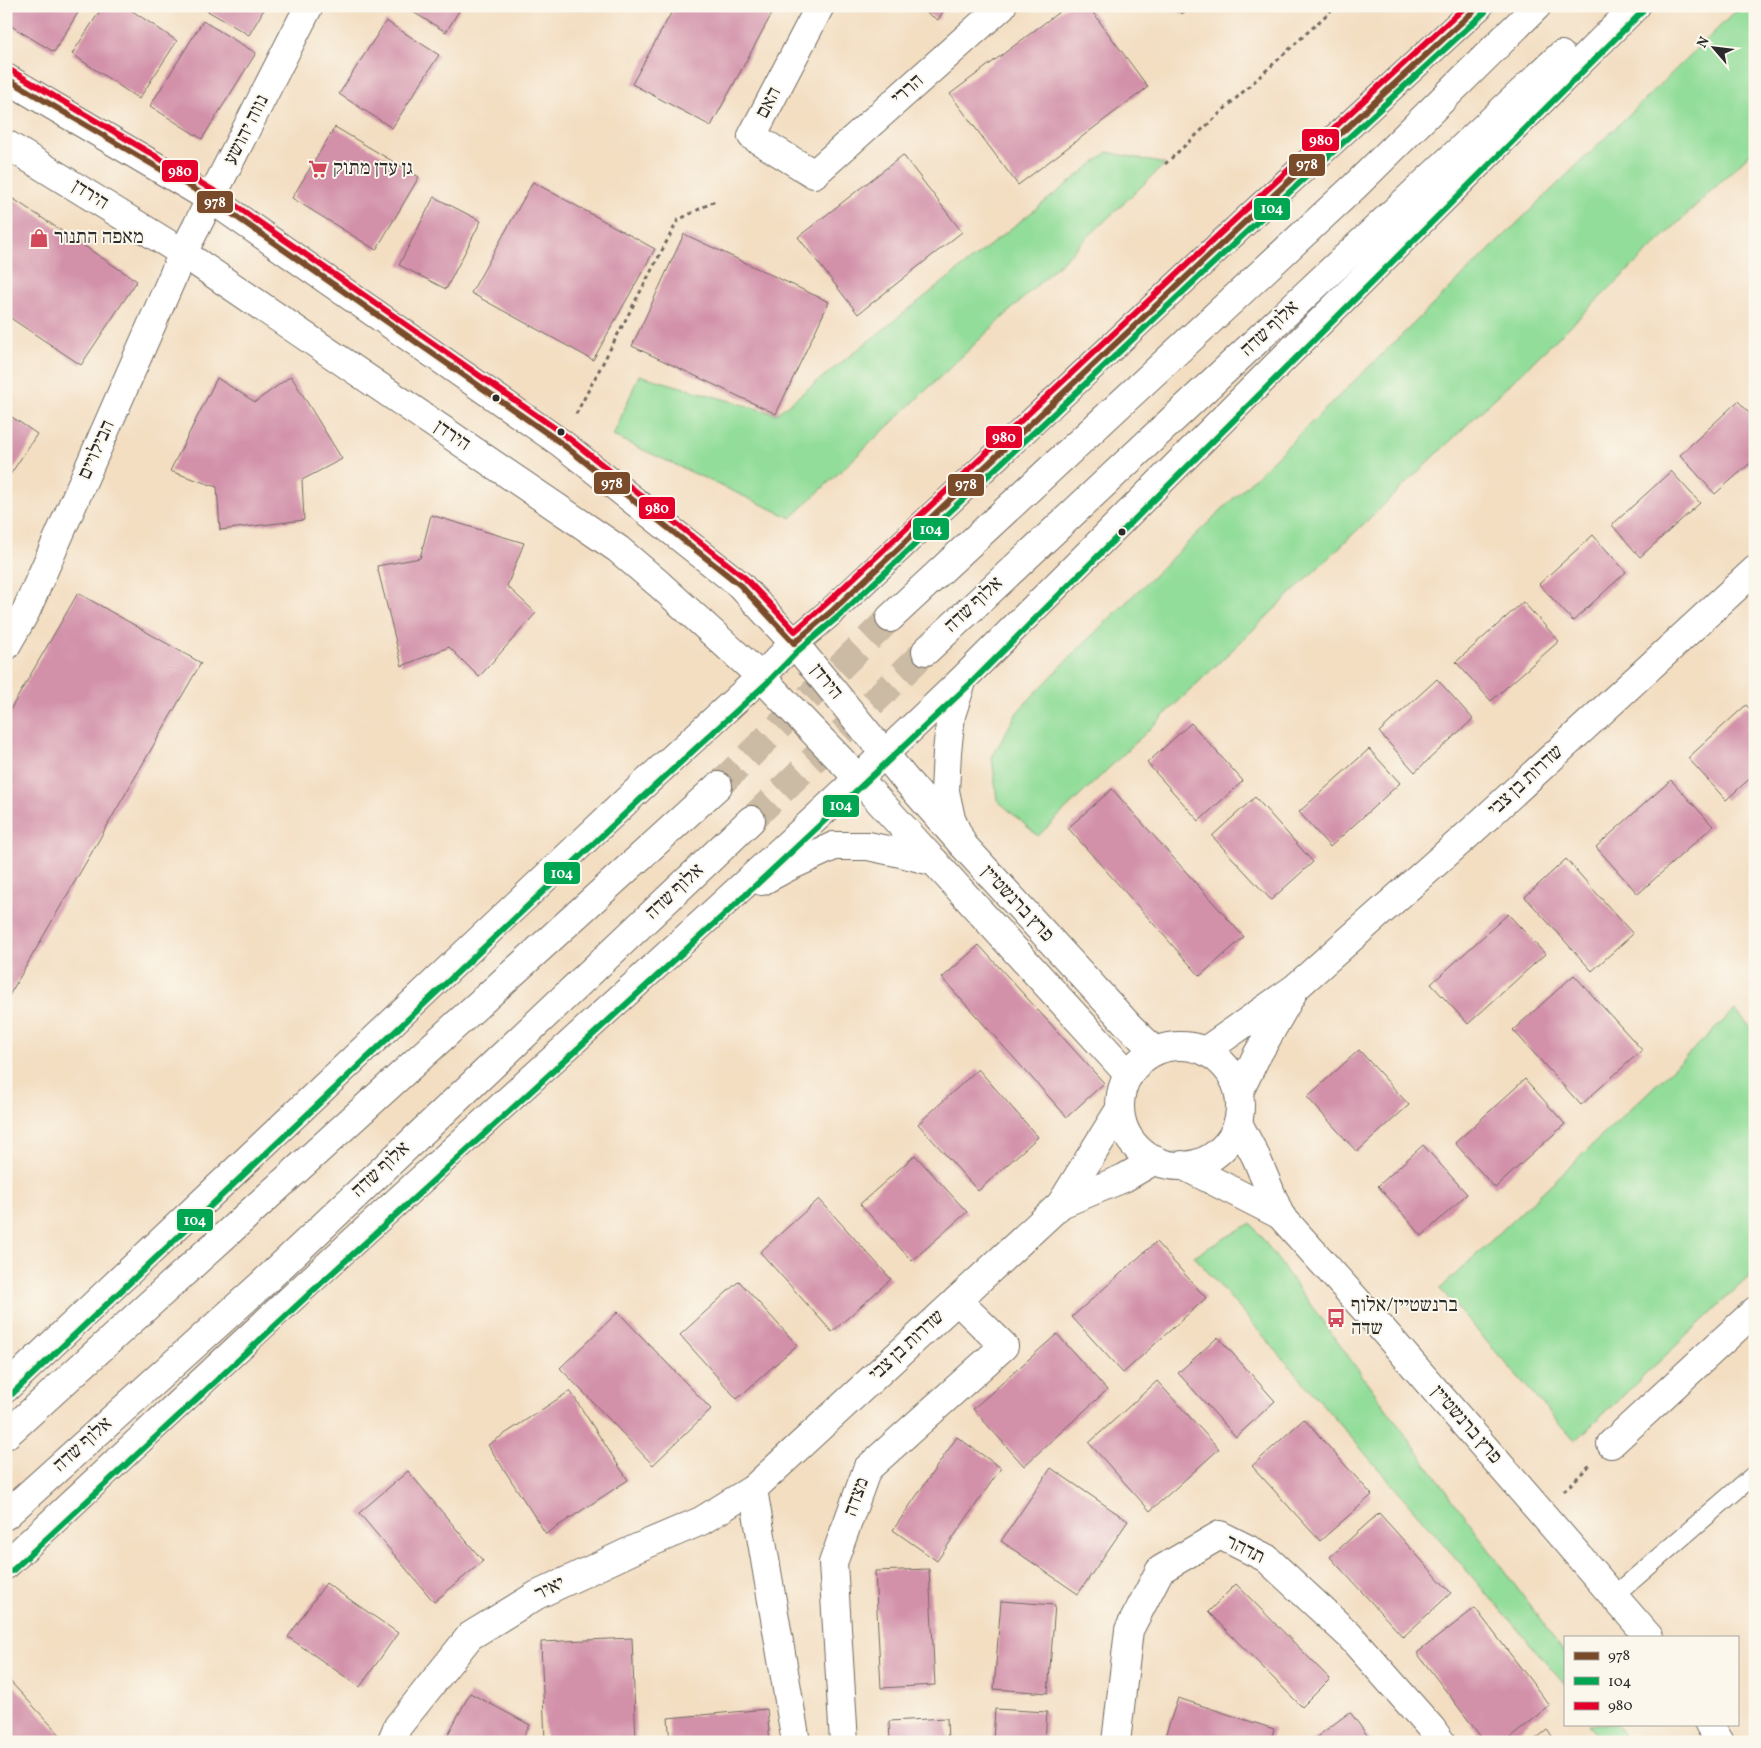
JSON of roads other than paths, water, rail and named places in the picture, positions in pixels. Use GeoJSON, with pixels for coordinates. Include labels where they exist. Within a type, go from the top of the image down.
{"type":"FeatureCollection","features":[{"type":"Feature","properties":{"kind":"street","name":"נווה יהושע"},"geometry":{"type":"LineString","coordinates":[[183,253],[310,6]]}},
{"type":"Feature","properties":{"kind":"street","name":"האם"},"geometry":{"type":"LineString","coordinates":[[814,174],[752,136],[820,6]]}},
{"type":"Feature","properties":{"kind":"street","name":"הררי"},"geometry":{"type":"LineString","coordinates":[[814,174],[1002,6]]}},
{"type":"Feature","properties":{"kind":"street"},"geometry":{"type":"LineString","coordinates":[[6,1388],[639,789],[761,677],[794,643],[833,610],[1235,231],[1479,6]]}},
{"type":"Feature","properties":{"kind":"street"},"geometry":{"type":"LineString","coordinates":[[890,618],[1355,186],[1537,6]]}},
{"type":"Feature","properties":{"kind":"street","name":"אלוף שדה"},"geometry":{"type":"LineString","coordinates":[[926,651],[1614,6]]}},
{"type":"Feature","properties":{"kind":"street"},"geometry":{"type":"LineString","coordinates":[[6,1565],[340,1254],[728,900],[963,679],[1636,6]]}},
{"type":"Feature","properties":{"kind":"street","name":"הירדן"},"geometry":{"type":"LineString","coordinates":[[6,78],[211,200],[561,443],[740,585],[794,643],[884,754]]}},
{"type":"Feature","properties":{"kind":"street","name":"הירדן"},"geometry":{"type":"LineString","coordinates":[[6,144],[183,253],[618,549],[761,677],[858,778]]}},
{"type":"Feature","properties":{"kind":"street","name":"הבילויים"},"geometry":{"type":"LineString","coordinates":[[6,646],[16,606],[183,253]]}},
{"type":"Feature","properties":{"kind":"street","name":"שדרות בן צבי"},"geometry":{"type":"LineString","coordinates":[[1206,1051],[1295,988],[1473,830],[1755,570]]}},
{"type":"Feature","properties":{"kind":"street"},"geometry":{"type":"LineString","coordinates":[[963,679],[951,715],[945,791],[951,819],[963,846]]}},
{"type":"Feature","properties":{"kind":"street","name":"פרץ ברנשטיין"},"geometry":{"type":"LineString","coordinates":[[884,754],[963,846],[1154,1051]]}},
{"type":"Feature","properties":{"kind":"street","name":"פרץ ברנשטיין"},"geometry":{"type":"LineString","coordinates":[[858,778],[1129,1075]]}},
{"type":"Feature","properties":{"kind":"street"},"geometry":{"type":"LineString","coordinates":[[6,1435],[718,786]]}},
{"type":"Feature","properties":{"kind":"street","name":"אלוף שדה"},"geometry":{"type":"LineString","coordinates":[[6,1515],[260,1285],[751,820]]}},
{"type":"Feature","properties":{"kind":"street"},"geometry":{"type":"LineString","coordinates":[[728,900],[788,866],[834,846],[868,846],[901,852],[935,862]]}},
{"type":"Feature","properties":{"kind":"street","name":"שדרות בן צבי"},"geometry":{"type":"LineString","coordinates":[[1239,1092],[1256,1057],[1295,988]]}},
{"type":"Feature","properties":{"kind":"street"},"geometry":{"type":"LineString","coordinates":[[1171,1046],[1188,1046],[1206,1051],[1220,1061],[1232,1075],[1239,1092],[1238,1123],[1232,1136],[1210,1158],[1197,1163],[1182,1166],[1155,1160],[1141,1152],[1130,1140],[1123,1125],[1120,1109],[1122,1092],[1129,1075],[1140,1061],[1154,1051],[1171,1046]]}},
{"type":"Feature","properties":{"kind":"street","name":"שדרות בן צבי"},"geometry":{"type":"LineString","coordinates":[[752,1489],[1061,1204],[1120,1109]]}},
{"type":"Feature","properties":{"kind":"street","name":"פרץ ברנשטיין"},"geometry":{"type":"LineString","coordinates":[[1238,1123],[1256,1157],[1280,1215],[1369,1314],[1648,1636]]}},
{"type":"Feature","properties":{"kind":"street","name":"שדרות בן צבי"},"geometry":{"type":"LineString","coordinates":[[1061,1204],[1124,1178],[1155,1160]]}},
{"type":"Feature","properties":{"kind":"street","name":"פרץ ברנשטיין"},"geometry":{"type":"LineString","coordinates":[[1182,1166],[1280,1215]]}},
{"type":"Feature","properties":{"kind":"street","name":"מצדה"},"geometry":{"type":"LineString","coordinates":[[844,1742],[833,1563],[867,1469],[1004,1346],[957,1300]]}},
{"type":"Feature","properties":{"kind":"street"},"geometry":{"type":"LineString","coordinates":[[1611,1444],[1755,1311]]}},
{"type":"Feature","properties":{"kind":"street"},"geometry":{"type":"LineString","coordinates":[[752,1489],[796,1742]]}},
{"type":"Feature","properties":{"kind":"street","name":"יאיר"},"geometry":{"type":"LineString","coordinates":[[391,1742],[398,1726],[470,1636],[537,1595],[702,1520],[752,1489]]}},
{"type":"Feature","properties":{"kind":"street","name":"תדהר"},"geometry":{"type":"LineString","coordinates":[[1116,1742],[1129,1630],[1160,1570],[1220,1535],[1266,1558],[1349,1635],[1431,1728],[1440,1742]]}},
{"type":"Feature","properties":{"kind":"street"},"geometry":{"type":"LineString","coordinates":[[1710,1726],[1720,1742]]}},
{"type":"Feature","properties":{"kind":"lane"},"geometry":{"type":"LineString","coordinates":[[1614,1596],[1755,1474]]}},
{"type":"Feature","properties":{"kind":"tunnel"},"geometry":{"type":"LineString","coordinates":[[718,786],[890,618]]}},
{"type":"Feature","properties":{"kind":"tunnel"},"geometry":{"type":"LineString","coordinates":[[751,820],[926,651]]}},
{"type":"Feature","properties":{"kind":"place","name":"גן עדן מתוק"},"geometry":{"type":"Point","coordinates":[318,169]}},
{"type":"Feature","properties":{"kind":"place","name":"מאפה התנור"},"geometry":{"type":"Point","coordinates":[39,238]}},
{"type":"Feature","properties":{"kind":"place","name":"ברנשטיין/אלוף שדה"},"geometry":{"type":"Point","coordinates":[1336,1318]}}]}
